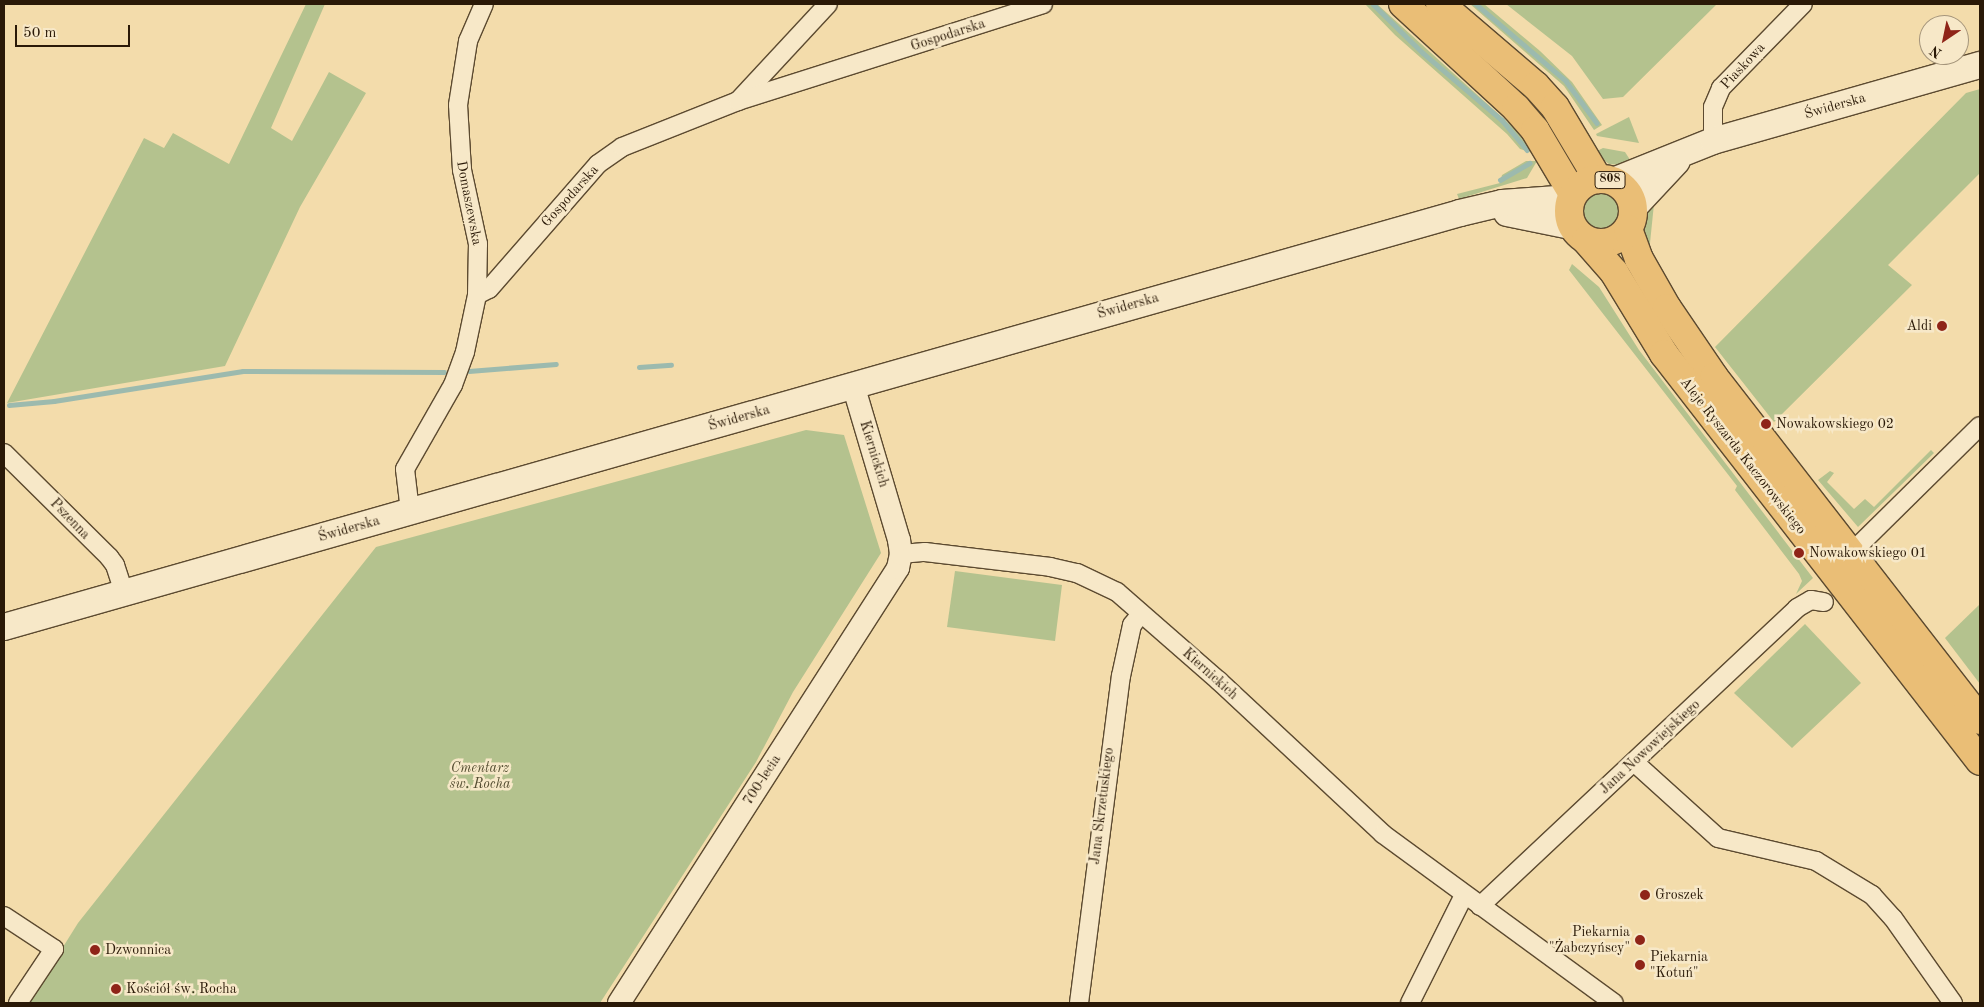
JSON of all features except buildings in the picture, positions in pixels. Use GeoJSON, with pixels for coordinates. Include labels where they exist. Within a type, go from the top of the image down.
{"type":"FeatureCollection","features":[{"type":"Feature","properties":{"kind":"main road"},"geometry":{"type":"LineString","coordinates":[[1403,4],[1516,108],[1535,130],[1572,196],[1568,209],[1579,233]]}},
{"type":"Feature","properties":{"kind":"main road"},"geometry":{"type":"LineString","coordinates":[[1440,4],[1536,86],[1555,107],[1606,180]]}},
{"type":"Feature","properties":{"kind":"main road","name":"Świderska"},"geometry":{"type":"LineString","coordinates":[[1606,180],[1702,145],[1980,65]]}},
{"type":"Feature","properties":{"kind":"main road","name":"Świderska"},"geometry":{"type":"LineString","coordinates":[[1630,219],[1650,187],[1702,145]]}},
{"type":"Feature","properties":{"kind":"main road","name":"808"},"geometry":{"type":"LineString","coordinates":[[1572,196],[1584,183],[1606,180],[1627,192],[1630,219],[1609,243],[1579,233]]}},
{"type":"Feature","properties":{"kind":"main road","name":"Świderska"},"geometry":{"type":"LineString","coordinates":[[4,627],[1474,210],[1502,203],[1572,196]]}},
{"type":"Feature","properties":{"kind":"main road","name":"Świderska"},"geometry":{"type":"LineString","coordinates":[[1474,210],[1532,216],[1579,233]]}},
{"type":"Feature","properties":{"kind":"main road","name":"Aleje Ryszarda Kaczorowskiego"},"geometry":{"type":"LineString","coordinates":[[1630,219],[1642,266],[1684,334],[1850,554],[1980,720]]}},
{"type":"Feature","properties":{"kind":"main road","name":"Aleje Ryszarda Kaczorowskiego"},"geometry":{"type":"LineString","coordinates":[[1579,233],[1610,267],[1664,354],[1980,761]]}},
{"type":"Feature","properties":{"kind":"street","name":"Domaszewska"},"geometry":{"type":"LineString","coordinates":[[410,511],[405,469],[452,385],[465,352],[477,295],[478,244],[462,170],[458,110],[468,41],[484,4]]}},
{"type":"Feature","properties":{"kind":"street","name":"Gospodarska"},"geometry":{"type":"LineString","coordinates":[[738,101],[828,4]]}},
{"type":"Feature","properties":{"kind":"street","name":"Gospodarska"},"geometry":{"type":"LineString","coordinates":[[477,295],[488,289],[598,164],[622,147],[738,101],[1044,4]]}},
{"type":"Feature","properties":{"kind":"street","name":"Piaskowa"},"geometry":{"type":"LineString","coordinates":[[1702,145],[1713,107],[1721,88],[1802,4]]}},
{"type":"Feature","properties":{"kind":"street","name":"Kiernickich"},"geometry":{"type":"LineString","coordinates":[[853,385],[895,522],[901,554],[925,552],[1078,573],[1117,592],[1219,680],[1383,834],[1614,1003]]}},
{"type":"Feature","properties":{"kind":"street"},"geometry":{"type":"LineString","coordinates":[[1850,554],[1980,426]]}},
{"type":"Feature","properties":{"kind":"street","name":"Pszenna"},"geometry":{"type":"LineString","coordinates":[[4,453],[115,565],[124,593]]}},
{"type":"Feature","properties":{"kind":"street","name":"700-lecia"},"geometry":{"type":"LineString","coordinates":[[619,1003],[889,582],[901,554]]}},
{"type":"Feature","properties":{"kind":"street","name":"Jana Nowowiejskiego"},"geometry":{"type":"LineString","coordinates":[[1480,906],[1797,608],[1811,600],[1824,602]]}},
{"type":"Feature","properties":{"kind":"street","name":"Jana Skrzetuskiego"},"geometry":{"type":"LineString","coordinates":[[1079,1003],[1121,676],[1132,625],[1142,614]]}},
{"type":"Feature","properties":{"kind":"street"},"geometry":{"type":"LineString","coordinates":[[1634,762],[1718,838],[1816,861],[1872,895],[1893,918],[1953,1003]]}},
{"type":"Feature","properties":{"kind":"street"},"geometry":{"type":"LineString","coordinates":[[1410,1003],[1464,895]]}},
{"type":"Feature","properties":{"kind":"street"},"geometry":{"type":"LineString","coordinates":[[4,916],[54,949],[18,1003]]}},
{"type":"Feature","properties":{"kind":"green space"},"geometry":{"type":"Polygon","coordinates":[[[306,4],[325,4],[271,128],[292,141],[329,72],[366,93],[300,207],[225,366],[7,403],[144,138],[164,148],[173,133],[229,164],[306,4]]]}},
{"type":"Feature","properties":{"kind":"green space"},"geometry":{"type":"Polygon","coordinates":[[[1365,4],[1377,4],[1516,130],[1533,153],[1520,149],[1507,134],[1395,35],[1365,4]]]}},
{"type":"Feature","properties":{"kind":"green space"},"geometry":{"type":"Polygon","coordinates":[[[1470,4],[1484,4],[1540,51],[1572,82],[1602,125],[1594,130],[1564,86],[1470,4]]]}},
{"type":"Feature","properties":{"kind":"green space"},"geometry":{"type":"Polygon","coordinates":[[[1506,4],[1717,4],[1623,97],[1603,99],[1572,56],[1506,4]]]}},
{"type":"Feature","properties":{"kind":"green space"},"geometry":{"type":"Polygon","coordinates":[[[1980,89],[1980,173],[1888,265],[1912,285],[1774,422],[1715,347],[1966,93],[1980,89]]]}},
{"type":"Feature","properties":{"kind":"green space"},"geometry":{"type":"Polygon","coordinates":[[[1629,117],[1639,143],[1597,136],[1596,134],[1629,117]]]}},
{"type":"Feature","properties":{"kind":"green space"},"geometry":{"type":"Polygon","coordinates":[[[1603,148],[1625,152],[1634,166],[1609,164],[1598,156],[1597,151],[1603,148]]]}},
{"type":"Feature","properties":{"kind":"green space"},"geometry":{"type":"Polygon","coordinates":[[[1526,161],[1537,161],[1527,178],[1459,199],[1457,194],[1500,183],[1502,175],[1526,161]]]}},
{"type":"Feature","properties":{"kind":"green space"},"geometry":{"type":"Polygon","coordinates":[[[1599,190],[1611,194],[1617,200],[1621,212],[1617,224],[1611,230],[1599,234],[1587,230],[1581,224],[1577,212],[1581,200],[1587,194],[1599,190]]]}},
{"type":"Feature","properties":{"kind":"green space"},"geometry":{"type":"Polygon","coordinates":[[[1655,194],[1649,248],[1639,239],[1647,206],[1655,194]]]}},
{"type":"Feature","properties":{"kind":"green space"},"geometry":{"type":"Polygon","coordinates":[[[1572,264],[1599,287],[1639,350],[1813,578],[1796,594],[1802,581],[1799,574],[1735,490],[1737,486],[1569,270],[1572,264]]]}},
{"type":"Feature","properties":{"kind":"green space","name":"Cmentarz św. Rocha"},"geometry":{"type":"Polygon","coordinates":[[[806,430],[844,435],[881,553],[793,692],[756,762],[600,1003],[28,1003],[78,923],[376,547],[806,430]]]}},
{"type":"Feature","properties":{"kind":"green space"},"geometry":{"type":"Polygon","coordinates":[[[1931,450],[1934,453],[1858,527],[1818,480],[1830,471],[1834,473],[1827,482],[1854,509],[1865,499],[1874,507],[1931,450]]]}},
{"type":"Feature","properties":{"kind":"green space"},"geometry":{"type":"Polygon","coordinates":[[[955,571],[1062,585],[1055,641],[947,627],[955,571]]]}},
{"type":"Feature","properties":{"kind":"green space"},"geometry":{"type":"Polygon","coordinates":[[[1980,604],[1980,684],[1945,638],[1980,604]]]}},
{"type":"Feature","properties":{"kind":"green space"},"geometry":{"type":"Polygon","coordinates":[[[1805,624],[1861,683],[1792,748],[1734,693],[1805,624]]]}},
{"type":"Feature","properties":{"kind":"waterway"},"geometry":{"type":"LineString","coordinates":[[1373,4],[1423,53],[1502,120],[1527,150]]}},
{"type":"Feature","properties":{"kind":"waterway"},"geometry":{"type":"LineString","coordinates":[[1476,4],[1566,81],[1597,123]]}},
{"type":"Feature","properties":{"kind":"waterway"},"geometry":{"type":"LineString","coordinates":[[1500,180],[1530,163]]}},
{"type":"Feature","properties":{"kind":"waterway"},"geometry":{"type":"LineString","coordinates":[[469,371],[556,364]]}},
{"type":"Feature","properties":{"kind":"waterway"},"geometry":{"type":"LineString","coordinates":[[639,367],[671,365]]}},
{"type":"Feature","properties":{"kind":"waterway"},"geometry":{"type":"LineString","coordinates":[[9,405],[54,401],[243,371],[444,372]]}},
{"type":"Feature","properties":{"kind":"place","name":"Aldi"},"geometry":{"type":"Point","coordinates":[1942,326]}},
{"type":"Feature","properties":{"kind":"place","name":"Nowakowskiego 02"},"geometry":{"type":"Point","coordinates":[1766,424]}},
{"type":"Feature","properties":{"kind":"place","name":"Nowakowskiego 01"},"geometry":{"type":"Point","coordinates":[1799,553]}},
{"type":"Feature","properties":{"kind":"place","name":"Groszek"},"geometry":{"type":"Point","coordinates":[1645,895]}},
{"type":"Feature","properties":{"kind":"place","name":"Piekarnia \"Żabczyńscy\""},"geometry":{"type":"Point","coordinates":[1640,940]}},
{"type":"Feature","properties":{"kind":"place","name":"Dzwonnica"},"geometry":{"type":"Point","coordinates":[95,950]}},
{"type":"Feature","properties":{"kind":"place","name":"Piekarnia \"Kotuń\""},"geometry":{"type":"Point","coordinates":[1640,965]}},
{"type":"Feature","properties":{"kind":"place","name":"Kościół św. Rocha"},"geometry":{"type":"Point","coordinates":[116,989]}}]}
